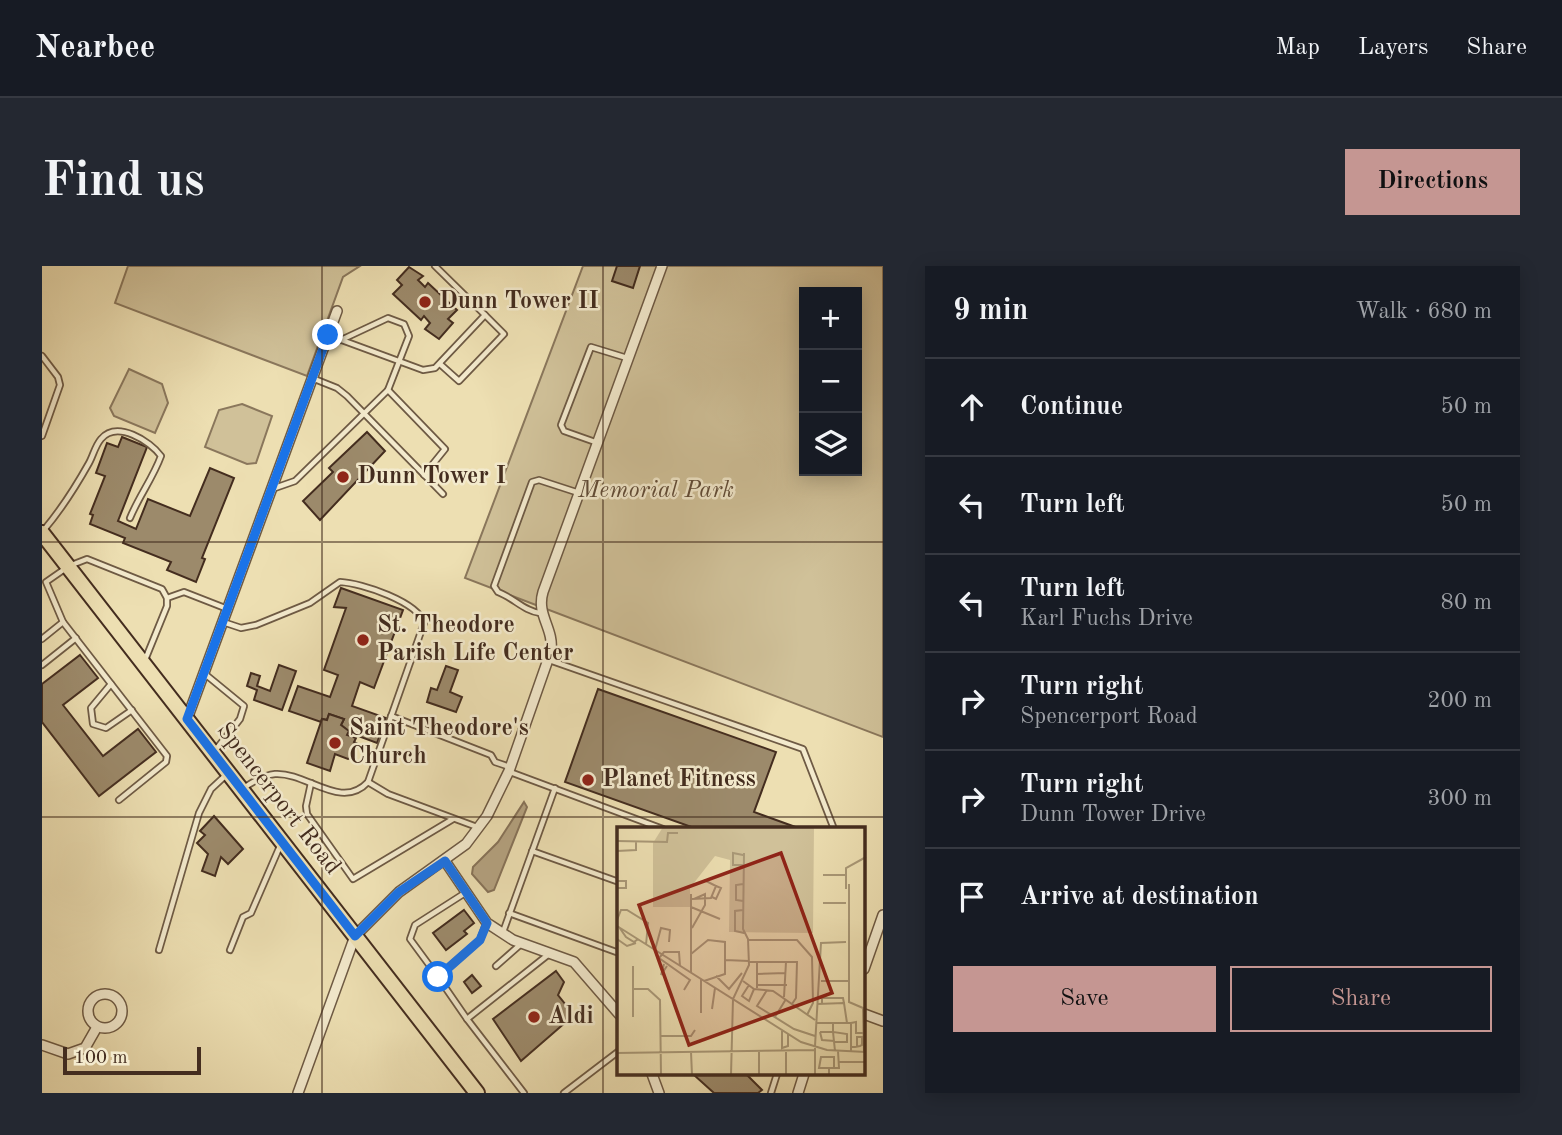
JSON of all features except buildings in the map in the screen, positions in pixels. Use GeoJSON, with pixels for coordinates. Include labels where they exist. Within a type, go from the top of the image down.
{"type":"FeatureCollection","features":[{"type":"Feature","properties":{"kind":"main road","name":"Spencerport Road"},"geometry":{"type":"LineString","coordinates":[[42,532],[478,1093]]}},
{"type":"Feature","properties":{"kind":"street"},"geometry":{"type":"LineString","coordinates":[[298,1093],[355,936],[399,892],[445,861],[478,828],[495,802],[510,769],[548,660],[552,637],[540,613],[543,592],[662,266]]}},
{"type":"Feature","properties":{"kind":"street"},"geometry":{"type":"LineString","coordinates":[[187,719],[225,608],[337,311]]}},
{"type":"Feature","properties":{"kind":"street"},"geometry":{"type":"LineString","coordinates":[[445,861],[487,923],[522,944],[574,962],[617,1012]]}},
{"type":"Feature","properties":{"kind":"street"},"geometry":{"type":"LineString","coordinates":[[866,965],[882,921]]}},
{"type":"Feature","properties":{"kind":"street"},"geometry":{"type":"LineString","coordinates":[[866,1015],[883,1021]]}},
{"type":"Feature","properties":{"kind":"street"},"geometry":{"type":"LineString","coordinates":[[42,1045],[68,1054],[85,1048],[97,1027]]}},
{"type":"Feature","properties":{"kind":"street"},"geometry":{"type":"LineString","coordinates":[[654,1076],[659,1093]]}},
{"type":"Feature","properties":{"kind":"street"},"geometry":{"type":"LineString","coordinates":[[797,1093],[803,1076]]}},
{"type":"Feature","properties":{"kind":"lane"},"geometry":{"type":"LineString","coordinates":[[435,266],[504,334],[460,381],[440,364]]}},
{"type":"Feature","properties":{"kind":"lane"},"geometry":{"type":"LineString","coordinates":[[328,335],[429,370],[440,364],[485,315]]}},
{"type":"Feature","properties":{"kind":"lane"},"geometry":{"type":"LineString","coordinates":[[269,490],[295,481],[388,390],[402,362],[409,336],[404,324],[394,318],[382,320],[341,340]]}},
{"type":"Feature","properties":{"kind":"lane"},"geometry":{"type":"LineString","coordinates":[[598,443],[561,428],[570,400],[591,347],[628,358]]}},
{"type":"Feature","properties":{"kind":"lane"},"geometry":{"type":"LineString","coordinates":[[42,356],[58,377],[60,386],[42,436]]}},
{"type":"Feature","properties":{"kind":"lane"},"geometry":{"type":"LineString","coordinates":[[312,378],[337,388],[443,494]]}},
{"type":"Feature","properties":{"kind":"lane"},"geometry":{"type":"LineString","coordinates":[[388,390],[445,449],[424,475]]}},
{"type":"Feature","properties":{"kind":"lane"},"geometry":{"type":"LineString","coordinates":[[42,532],[59,512],[101,438],[114,431],[126,432],[153,445],[161,456],[155,474],[142,490],[130,518]]}},
{"type":"Feature","properties":{"kind":"lane"},"geometry":{"type":"LineString","coordinates":[[540,613],[530,612],[517,599],[498,592],[494,586],[532,482],[539,480],[579,494]]}},
{"type":"Feature","properties":{"kind":"lane"},"geometry":{"type":"LineString","coordinates":[[118,800],[168,760],[63,622],[44,583],[69,566],[87,559],[162,589],[167,598],[167,606],[144,664]]}},
{"type":"Feature","properties":{"kind":"lane"},"geometry":{"type":"LineString","coordinates":[[221,621],[241,628],[256,625],[310,603],[340,582],[409,604],[421,614],[424,623],[368,782],[360,790],[345,794],[273,774],[241,789]]}},
{"type":"Feature","properties":{"kind":"lane"},"geometry":{"type":"LineString","coordinates":[[167,598],[184,592],[225,608]]}},
{"type":"Feature","properties":{"kind":"lane"},"geometry":{"type":"LineString","coordinates":[[42,639],[63,622]]}},
{"type":"Feature","properties":{"kind":"lane"},"geometry":{"type":"LineString","coordinates":[[42,665],[76,638]]}},
{"type":"Feature","properties":{"kind":"lane"},"geometry":{"type":"LineString","coordinates":[[548,660],[803,749],[833,827]]}},
{"type":"Feature","properties":{"kind":"lane"},"geometry":{"type":"LineString","coordinates":[[204,673],[244,706],[240,719],[213,753]]}},
{"type":"Feature","properties":{"kind":"lane"},"geometry":{"type":"LineString","coordinates":[[111,684],[91,708],[93,724],[106,728],[132,710]]}},
{"type":"Feature","properties":{"kind":"lane"},"geometry":{"type":"LineString","coordinates":[[391,716],[491,755],[495,762],[555,788],[658,827]]}},
{"type":"Feature","properties":{"kind":"lane"},"geometry":{"type":"LineString","coordinates":[[159,950],[200,813],[211,789],[228,773]]}},
{"type":"Feature","properties":{"kind":"lane"},"geometry":{"type":"LineString","coordinates":[[368,782],[388,794],[478,828]]}},
{"type":"Feature","properties":{"kind":"lane"},"geometry":{"type":"LineString","coordinates":[[311,783],[307,814],[353,879],[453,819]]}},
{"type":"Feature","properties":{"kind":"lane"},"geometry":{"type":"LineString","coordinates":[[502,933],[555,788]]}},
{"type":"Feature","properties":{"kind":"lane"},"geometry":{"type":"LineString","coordinates":[[230,950],[243,917],[251,913],[282,842]]}},
{"type":"Feature","properties":{"kind":"lane"},"geometry":{"type":"LineString","coordinates":[[532,851],[617,881]]}},
{"type":"Feature","properties":{"kind":"lane"},"geometry":{"type":"LineString","coordinates":[[465,893],[415,925],[410,939],[524,1093]]}},
{"type":"Feature","properties":{"kind":"lane"},"geometry":{"type":"LineString","coordinates":[[509,913],[617,952]]}},
{"type":"Feature","properties":{"kind":"lane"},"geometry":{"type":"LineString","coordinates":[[438,977],[480,940],[487,923]]}},
{"type":"Feature","properties":{"kind":"lane"},"geometry":{"type":"LineString","coordinates":[[496,965],[522,944]]}},
{"type":"Feature","properties":{"kind":"lane"},"geometry":{"type":"LineString","coordinates":[[467,1019],[549,954]]}},
{"type":"Feature","properties":{"kind":"lane"},"geometry":{"type":"LineString","coordinates":[[564,1093],[617,1053]]}},
{"type":"Feature","properties":{"kind":"lane"},"geometry":{"type":"LineString","coordinates":[[771,1093],[775,1076]]}},
{"type":"Feature","properties":{"kind":"green space"},"geometry":{"type":"Polygon","coordinates":[[[128,266],[360,266],[343,277],[307,376],[115,303],[128,266]]]}},
{"type":"Feature","properties":{"kind":"green space","name":"Memorial Park"},"geometry":{"type":"Polygon","coordinates":[[[583,266],[883,266],[883,737],[465,578],[583,266]]]}},
{"type":"Feature","properties":{"kind":"green space"},"geometry":{"type":"Polygon","coordinates":[[[129,369],[162,384],[168,403],[155,433],[114,416],[110,408],[129,369]]]}},
{"type":"Feature","properties":{"kind":"green space"},"geometry":{"type":"Polygon","coordinates":[[[242,404],[272,416],[256,463],[247,464],[205,447],[219,410],[242,404]]]}},
{"type":"Feature","properties":{"kind":"shaded area"},"geometry":{"type":"Polygon","coordinates":[[[524,802],[527,807],[494,890],[488,892],[472,874],[473,867],[498,842],[524,802]]]}},
{"type":"Feature","properties":{"kind":"place","name":"Dunn Tower II"},"geometry":{"type":"Point","coordinates":[425,302]}},
{"type":"Feature","properties":{"kind":"place","name":"Dunn Tower I"},"geometry":{"type":"Point","coordinates":[343,477]}},
{"type":"Feature","properties":{"kind":"place","name":"St. Theodore Parish Life Center"},"geometry":{"type":"Point","coordinates":[363,640]}},
{"type":"Feature","properties":{"kind":"place","name":"Saint Theodore's Church"},"geometry":{"type":"Point","coordinates":[335,743]}},
{"type":"Feature","properties":{"kind":"place","name":"Planet Fitness"},"geometry":{"type":"Point","coordinates":[588,780]}},
{"type":"Feature","properties":{"kind":"place","name":"Aldi"},"geometry":{"type":"Point","coordinates":[534,1017]}},
{"type":"Feature","properties":{"kind":"route"},"geometry":{"type":"LineString","coordinates":[[328,335],[225,608],[187,719],[355,936],[377,911],[399,892],[445,861],[487,923],[480,940],[438,977]]}}]}
